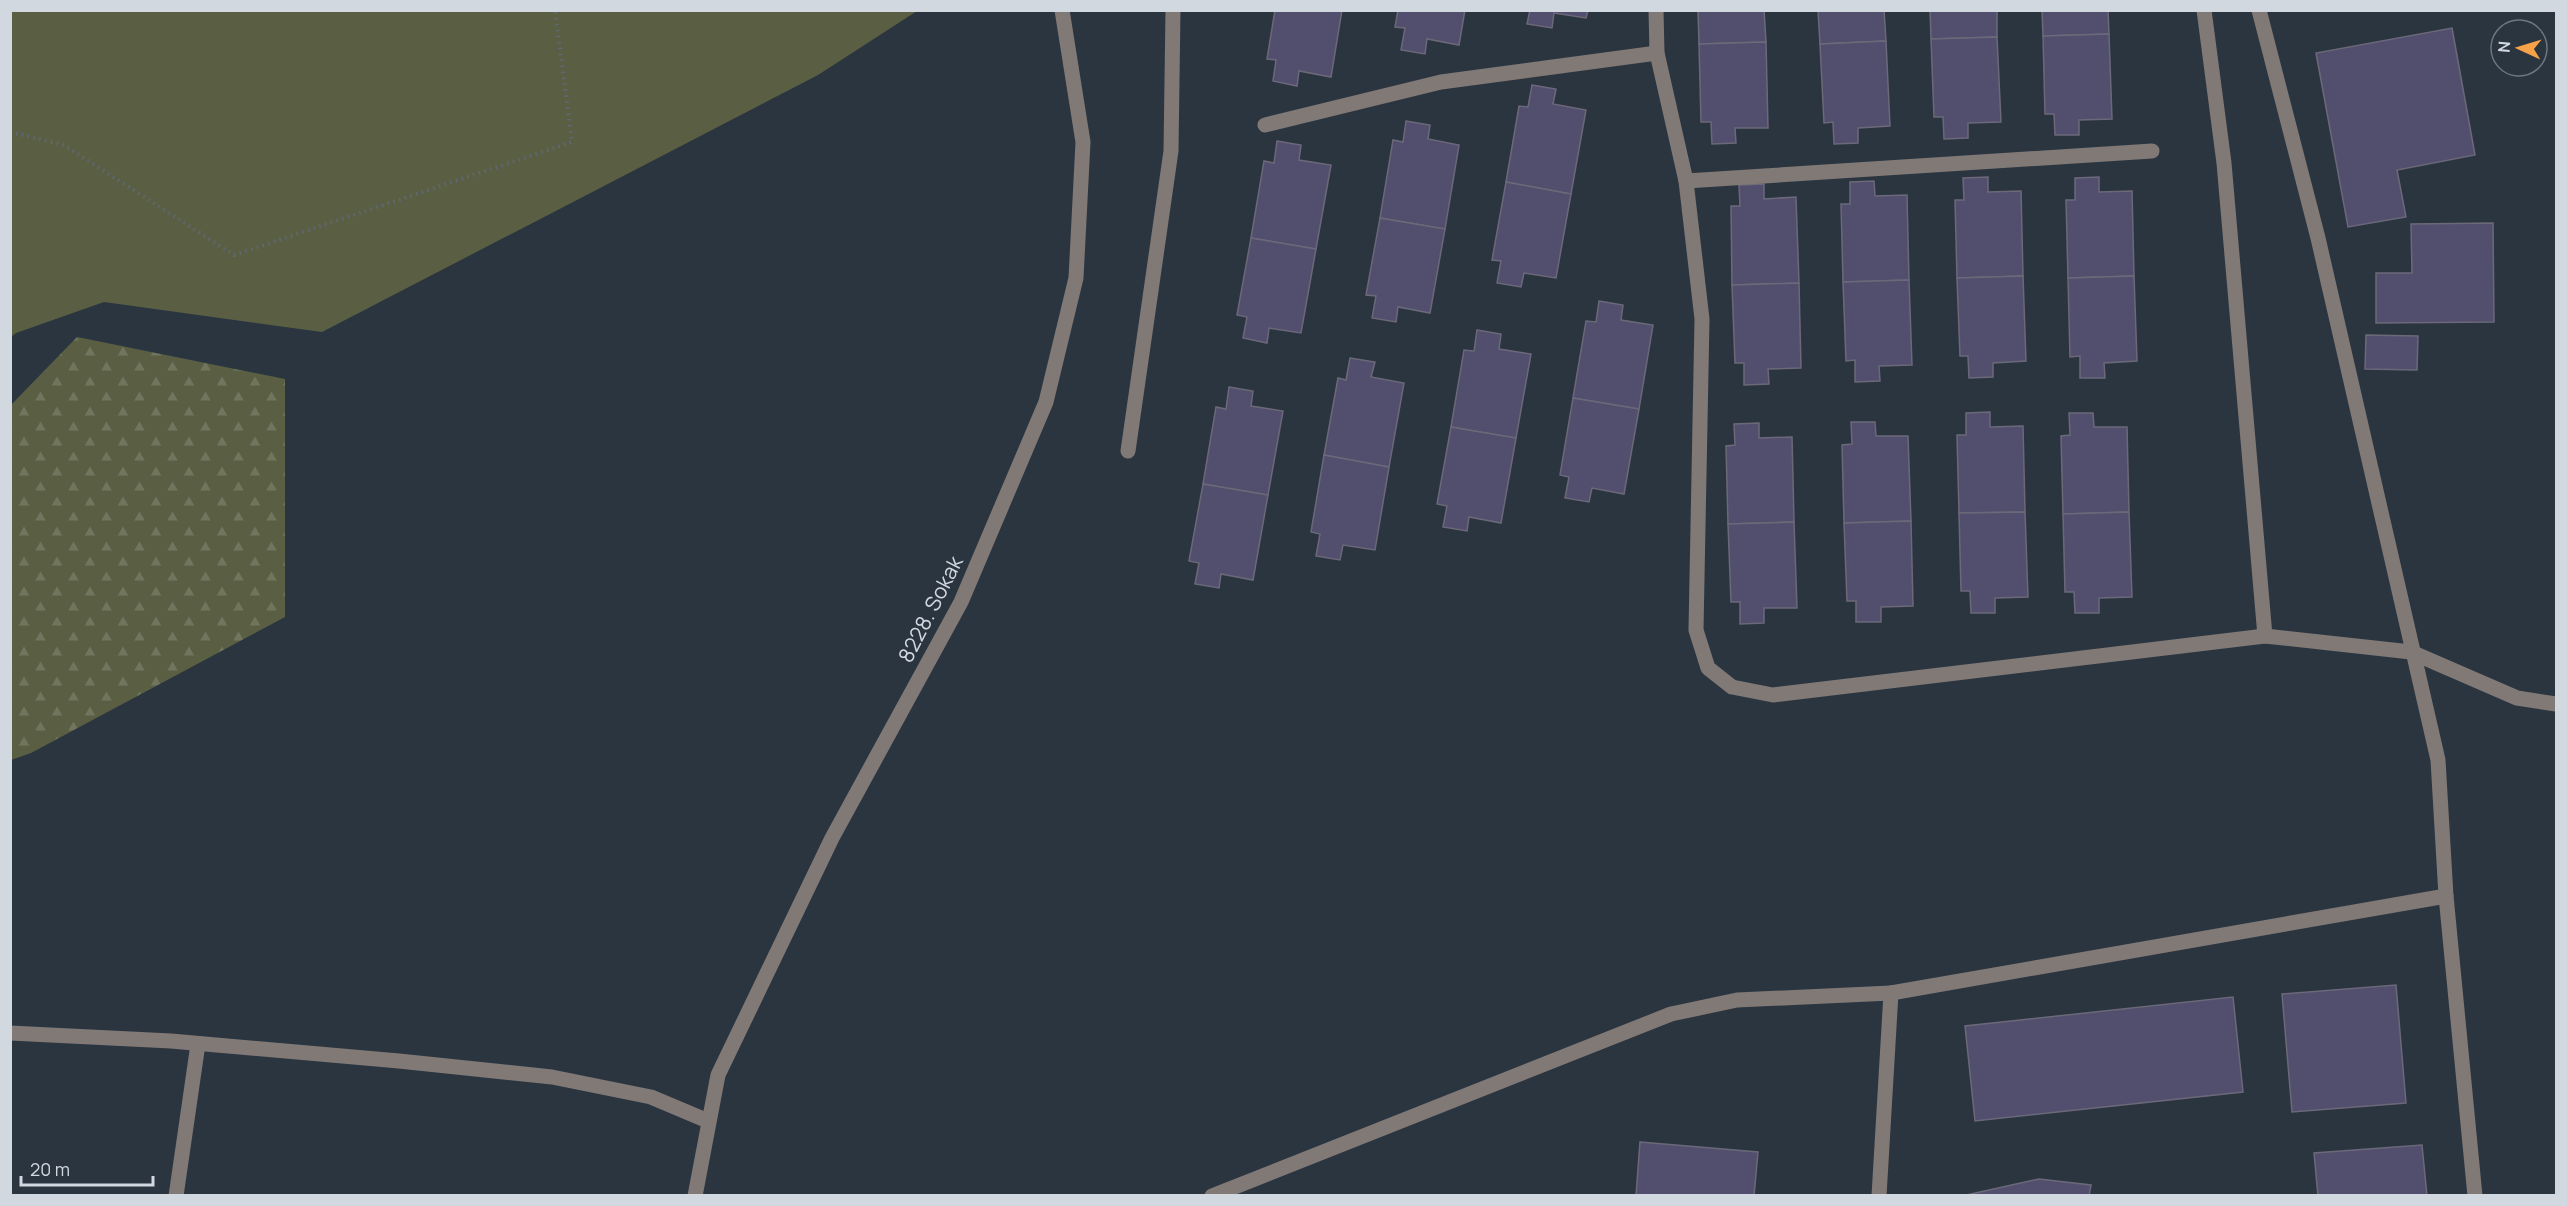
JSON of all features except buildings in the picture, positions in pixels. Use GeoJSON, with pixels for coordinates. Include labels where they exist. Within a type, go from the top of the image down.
{"type":"FeatureCollection","features":[{"type":"Feature","properties":{"kind":"street","name":"8228. Sokak"},"geometry":{"type":"LineString","coordinates":[[695,1196],[718,1075],[832,838],[961,602],[1046,402],[1076,278],[1083,142],[1062,10]]}},
{"type":"Feature","properties":{"kind":"street"},"geometry":{"type":"LineString","coordinates":[[1128,451],[1171,151],[1173,10]]}},
{"type":"Feature","properties":{"kind":"street"},"geometry":{"type":"LineString","coordinates":[[1656,10],[1657,53],[1686,181],[1702,319],[1696,630],[1708,668],[1732,687],[1773,695],[2265,636],[2411,652],[2517,698],[2556,704]]}},
{"type":"Feature","properties":{"kind":"street"},"geometry":{"type":"LineString","coordinates":[[2204,10],[2224,163],[2265,636]]}},
{"type":"Feature","properties":{"kind":"street"},"geometry":{"type":"LineString","coordinates":[[2259,10],[2318,238],[2411,652],[2438,760],[2446,896],[2475,1196]]}},
{"type":"Feature","properties":{"kind":"street"},"geometry":{"type":"LineString","coordinates":[[1265,125],[1441,82],[1657,53]]}},
{"type":"Feature","properties":{"kind":"street"},"geometry":{"type":"LineString","coordinates":[[1686,181],[2152,151]]}},
{"type":"Feature","properties":{"kind":"street"},"geometry":{"type":"LineString","coordinates":[[1212,1196],[1671,1014],[1737,1000],[1891,993],[2446,896]]}},
{"type":"Feature","properties":{"kind":"street"},"geometry":{"type":"LineString","coordinates":[[1879,1196],[1891,993]]}},
{"type":"Feature","properties":{"kind":"street"},"geometry":{"type":"LineString","coordinates":[[10,1033],[198,1044],[552,1077],[651,1097],[708,1121]]}},
{"type":"Feature","properties":{"kind":"street"},"geometry":{"type":"LineString","coordinates":[[176,1196],[198,1044]]}},
{"type":"Feature","properties":{"kind":"path"},"geometry":{"type":"LineString","coordinates":[[10,132],[64,145],[234,255],[572,142],[555,10]]}},
{"type":"Feature","properties":{"kind":"green space"},"geometry":{"type":"Polygon","coordinates":[[[11,10],[917,11],[818,75],[322,332],[104,302],[16,333],[11,337],[11,10]]]}},
{"type":"Feature","properties":{"kind":"green space"},"geometry":{"type":"Polygon","coordinates":[[[77,337],[285,379],[285,617],[31,753],[11,760],[11,405],[77,337]]]}}]}
